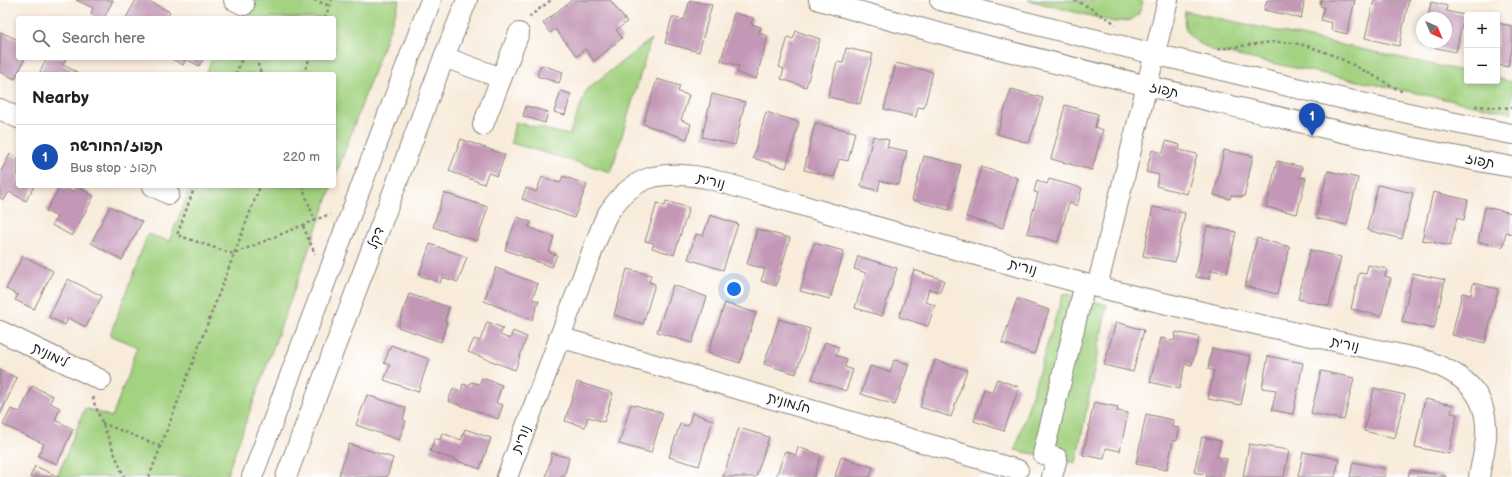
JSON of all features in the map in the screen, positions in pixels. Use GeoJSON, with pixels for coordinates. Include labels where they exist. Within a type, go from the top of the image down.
{"type":"FeatureCollection","features":[{"type":"Feature","properties":{"kind":"street"},"geometry":{"type":"LineString","coordinates":[[252,477],[431,0]]}},
{"type":"Feature","properties":{"kind":"street","name":"דקל"},"geometry":{"type":"LineString","coordinates":[[286,477],[444,57],[467,0]]}},
{"type":"Feature","properties":{"kind":"street","name":"תפוז"},"geometry":{"type":"LineString","coordinates":[[819,0],[930,31],[1147,86],[1333,130],[1512,167]]}},
{"type":"Feature","properties":{"kind":"street"},"geometry":{"type":"LineString","coordinates":[[940,0],[1333,97],[1512,134]]}},
{"type":"Feature","properties":{"kind":"street"},"geometry":{"type":"LineString","coordinates":[[1052,477],[1057,458],[1043,454],[1147,86],[1168,0]]}},
{"type":"Feature","properties":{"kind":"street"},"geometry":{"type":"LineString","coordinates":[[483,125],[519,33]]}},
{"type":"Feature","properties":{"kind":"street"},"geometry":{"type":"LineString","coordinates":[[444,57],[501,78]]}},
{"type":"Feature","properties":{"kind":"street"},"geometry":{"type":"LineString","coordinates":[[0,109],[16,117]]}},
{"type":"Feature","properties":{"kind":"street","name":"נורית"},"geometry":{"type":"LineString","coordinates":[[507,477],[606,216],[620,197],[636,184],[652,176],[669,174],[706,178],[904,235],[1091,285],[1246,322],[1421,359],[1440,365],[1456,373],[1468,383],[1477,394],[1483,407],[1486,421],[1486,437],[1478,477]]}},
{"type":"Feature","properties":{"kind":"street","name":"לימונית"},"geometry":{"type":"LineString","coordinates":[[0,331],[101,380]]}},
{"type":"Feature","properties":{"kind":"street","name":"חלמונית"},"geometry":{"type":"LineString","coordinates":[[560,337],[1018,470]]}},
{"type":"Feature","properties":{"kind":"path"},"geometry":{"type":"LineString","coordinates":[[314,0],[330,6]]}},
{"type":"Feature","properties":{"kind":"path"},"geometry":{"type":"LineString","coordinates":[[326,16],[332,0]]}},
{"type":"Feature","properties":{"kind":"path"},"geometry":{"type":"LineString","coordinates":[[519,33],[523,22],[551,0]]}},
{"type":"Feature","properties":{"kind":"path"},"geometry":{"type":"LineString","coordinates":[[1074,0],[1087,6],[1118,26]]}},
{"type":"Feature","properties":{"kind":"path"},"geometry":{"type":"LineString","coordinates":[[1212,49],[1233,48],[1261,43],[1283,42],[1301,44],[1323,51],[1406,93]]}},
{"type":"Feature","properties":{"kind":"path"},"geometry":{"type":"LineString","coordinates":[[237,72],[241,60]]}},
{"type":"Feature","properties":{"kind":"path"},"geometry":{"type":"LineString","coordinates":[[257,60],[261,72]]}},
{"type":"Feature","properties":{"kind":"path"},"geometry":{"type":"LineString","coordinates":[[304,72],[309,60]]}},
{"type":"Feature","properties":{"kind":"path"},"geometry":{"type":"LineString","coordinates":[[1468,106],[1512,108]]}},
{"type":"Feature","properties":{"kind":"path"},"geometry":{"type":"LineString","coordinates":[[194,188],[177,235],[235,253],[316,221],[355,203]]}},
{"type":"Feature","properties":{"kind":"path"},"geometry":{"type":"LineString","coordinates":[[149,477],[259,188]]}},
{"type":"Feature","properties":{"kind":"path"},"geometry":{"type":"LineString","coordinates":[[303,188],[316,221]]}},
{"type":"Feature","properties":{"kind":"path"},"geometry":{"type":"LineString","coordinates":[[101,380],[93,400],[124,477]]}},
{"type":"Feature","properties":{"kind":"path"},"geometry":{"type":"LineString","coordinates":[[102,423],[160,446]]}},
{"type":"Feature","properties":{"kind":"green space"},"geometry":{"type":"Polygon","coordinates":[[[256,0],[400,0],[336,175],[336,72],[207,72],[211,60],[336,60],[336,16],[251,16],[256,0]]]}},
{"type":"Feature","properties":{"kind":"green space"},"geometry":{"type":"Polygon","coordinates":[[[1028,0],[1137,0],[1143,2],[1138,15],[1131,20],[1114,22],[1028,0]]]}},
{"type":"Feature","properties":{"kind":"green space"},"geometry":{"type":"Polygon","coordinates":[[[1185,11],[1464,71],[1464,84],[1500,84],[1500,79],[1512,82],[1512,113],[1214,51],[1195,41],[1191,37],[1187,32],[1184,19],[1185,11]]]}},
{"type":"Feature","properties":{"kind":"green space"},"geometry":{"type":"Polygon","coordinates":[[[651,39],[611,172],[511,143],[515,122],[569,135],[587,89],[651,39]]]}},
{"type":"Feature","properties":{"kind":"green space"},"geometry":{"type":"Polygon","coordinates":[[[190,188],[331,188],[226,477],[57,477],[85,408],[112,417],[138,347],[110,335],[148,234],[169,241],[190,188]]]}},
{"type":"Feature","properties":{"kind":"green space"},"geometry":{"type":"Polygon","coordinates":[[[1063,293],[1107,305],[1076,463],[1015,450],[1063,293]]]}},
{"type":"Feature","properties":{"kind":"building"},"geometry":{"type":"Polygon","coordinates":[[[76,0],[113,0],[105,16],[95,16],[91,14],[93,8],[76,0]]]}},
{"type":"Feature","properties":{"kind":"building"},"geometry":{"type":"Polygon","coordinates":[[[136,0],[146,0],[170,12],[168,16],[127,16],[136,0]]]}},
{"type":"Feature","properties":{"kind":"building"},"geometry":{"type":"Polygon","coordinates":[[[572,0],[610,0],[627,22],[616,30],[622,38],[594,61],[585,49],[577,56],[555,29],[550,33],[543,23],[572,0]]]}},
{"type":"Feature","properties":{"kind":"building"},"geometry":{"type":"Polygon","coordinates":[[[690,0],[712,5],[699,52],[665,43],[672,17],[684,20],[690,0]]]}},
{"type":"Feature","properties":{"kind":"building"},"geometry":{"type":"Polygon","coordinates":[[[1267,0],[1299,0],[1299,2],[1304,3],[1301,18],[1264,10],[1267,0]]]}},
{"type":"Feature","properties":{"kind":"building"},"geometry":{"type":"Polygon","coordinates":[[[1321,0],[1355,0],[1347,34],[1331,30],[1332,23],[1321,20],[1324,7],[1320,6],[1321,0]]]}},
{"type":"Feature","properties":{"kind":"building"},"geometry":{"type":"Polygon","coordinates":[[[1374,0],[1409,0],[1399,46],[1365,38],[1374,0]]]}},
{"type":"Feature","properties":{"kind":"building"},"geometry":{"type":"Polygon","coordinates":[[[1431,2],[1447,6],[1446,11],[1450,12],[1429,12],[1431,2]]]}},
{"type":"Feature","properties":{"kind":"building"},"geometry":{"type":"Polygon","coordinates":[[[1452,12],[1464,15],[1456,52],[1437,48],[1452,48],[1452,12]]]}},
{"type":"Feature","properties":{"kind":"building"},"geometry":{"type":"Polygon","coordinates":[[[734,13],[753,18],[751,24],[761,27],[759,33],[768,36],[756,79],[737,73],[739,66],[721,61],[734,13]]]}},
{"type":"Feature","properties":{"kind":"building"},"geometry":{"type":"Polygon","coordinates":[[[1500,24],[1512,26],[1512,49],[1508,67],[1500,66],[1500,24]]]}},
{"type":"Feature","properties":{"kind":"building"},"geometry":{"type":"Polygon","coordinates":[[[796,31],[820,39],[806,87],[781,79],[784,69],[779,67],[788,37],[793,39],[796,31]]]}},
{"type":"Feature","properties":{"kind":"building"},"geometry":{"type":"Polygon","coordinates":[[[1,32],[16,39],[16,60],[24,60],[18,72],[16,72],[15,79],[0,72],[1,32]]]}},
{"type":"Feature","properties":{"kind":"building"},"geometry":{"type":"Polygon","coordinates":[[[846,48],[873,54],[860,104],[828,97],[837,62],[843,63],[846,48]]]}},
{"type":"Feature","properties":{"kind":"building"},"geometry":{"type":"Polygon","coordinates":[[[46,60],[65,60],[63,65],[77,72],[40,72],[46,60]]]}},
{"type":"Feature","properties":{"kind":"building"},"geometry":{"type":"Polygon","coordinates":[[[174,60],[186,60],[183,65],[174,60]]]}},
{"type":"Feature","properties":{"kind":"building"},"geometry":{"type":"Polygon","coordinates":[[[188,60],[203,60],[199,66],[188,60]]]}},
{"type":"Feature","properties":{"kind":"building"},"geometry":{"type":"Polygon","coordinates":[[[896,63],[933,72],[924,108],[918,107],[916,117],[884,109],[896,63]]]}},
{"type":"Feature","properties":{"kind":"building"},"geometry":{"type":"Polygon","coordinates":[[[541,65],[563,72],[559,83],[537,76],[541,65]]]}},
{"type":"Feature","properties":{"kind":"building"},"geometry":{"type":"Polygon","coordinates":[[[657,79],[680,86],[678,92],[689,95],[681,120],[691,124],[687,139],[643,124],[657,79]]]}},
{"type":"Feature","properties":{"kind":"building"},"geometry":{"type":"Polygon","coordinates":[[[1011,89],[1043,98],[1029,143],[997,134],[1011,89]]]}},
{"type":"Feature","properties":{"kind":"building"},"geometry":{"type":"Polygon","coordinates":[[[561,91],[571,94],[565,115],[554,112],[561,91]]]}},
{"type":"Feature","properties":{"kind":"building"},"geometry":{"type":"Polygon","coordinates":[[[712,94],[745,102],[735,145],[702,137],[712,94]]]}},
{"type":"Feature","properties":{"kind":"building"},"geometry":{"type":"Polygon","coordinates":[[[1065,105],[1098,114],[1095,127],[1103,130],[1092,170],[1051,159],[1065,105]]]}},
{"type":"Feature","properties":{"kind":"building"},"geometry":{"type":"Polygon","coordinates":[[[526,106],[548,112],[545,123],[523,116],[526,106]]]}},
{"type":"Feature","properties":{"kind":"building"},"geometry":{"type":"Polygon","coordinates":[[[766,112],[799,122],[786,168],[753,158],[766,112]]]}},
{"type":"Feature","properties":{"kind":"building"},"geometry":{"type":"Polygon","coordinates":[[[815,123],[855,132],[848,161],[839,159],[834,177],[804,170],[815,123]]]}},
{"type":"Feature","properties":{"kind":"building"},"geometry":{"type":"Polygon","coordinates":[[[873,136],[889,140],[887,147],[907,151],[899,185],[880,181],[878,191],[861,186],[873,136]]]}},
{"type":"Feature","properties":{"kind":"building"},"geometry":{"type":"Polygon","coordinates":[[[461,139],[505,155],[497,176],[488,173],[484,184],[449,171],[461,139]]]}},
{"type":"Feature","properties":{"kind":"building"},"geometry":{"type":"Polygon","coordinates":[[[1166,141],[1180,145],[1179,150],[1197,154],[1187,194],[1156,186],[1159,175],[1146,172],[1152,150],[1163,153],[1166,141]]]}},
{"type":"Feature","properties":{"kind":"building"},"geometry":{"type":"Polygon","coordinates":[[[1224,150],[1253,156],[1244,197],[1231,195],[1230,199],[1214,195],[1224,150]]]}},
{"type":"Feature","properties":{"kind":"building"},"geometry":{"type":"Polygon","coordinates":[[[10,154],[16,157],[16,188],[33,188],[26,201],[9,192],[4,200],[0,198],[0,173],[10,154]]]}},
{"type":"Feature","properties":{"kind":"building"},"geometry":{"type":"Polygon","coordinates":[[[924,156],[961,165],[949,210],[912,200],[924,156]]]}},
{"type":"Feature","properties":{"kind":"building"},"geometry":{"type":"Polygon","coordinates":[[[1277,161],[1302,167],[1300,177],[1306,178],[1297,214],[1266,207],[1277,161]]]}},
{"type":"Feature","properties":{"kind":"building"},"geometry":{"type":"Polygon","coordinates":[[[981,167],[1018,178],[1003,228],[966,217],[981,167]]]}},
{"type":"Feature","properties":{"kind":"building"},"geometry":{"type":"Polygon","coordinates":[[[1328,171],[1358,178],[1347,225],[1316,218],[1328,171]]]}},
{"type":"Feature","properties":{"kind":"building"},"geometry":{"type":"Polygon","coordinates":[[[563,176],[587,185],[574,218],[522,199],[526,188],[536,192],[542,177],[560,183],[563,176]]]}},
{"type":"Feature","properties":{"kind":"building"},"geometry":{"type":"Polygon","coordinates":[[[1049,179],[1082,188],[1077,206],[1069,203],[1058,242],[1027,233],[1038,193],[1034,192],[1037,180],[1047,184],[1049,179]]]}},
{"type":"Feature","properties":{"kind":"building"},"geometry":{"type":"Polygon","coordinates":[[[1378,185],[1413,193],[1402,239],[1367,230],[1378,185]]]}},
{"type":"Feature","properties":{"kind":"building"},"geometry":{"type":"Polygon","coordinates":[[[59,188],[64,188],[73,192],[76,188],[80,188],[94,196],[72,236],[52,225],[57,217],[46,211],[59,188]]]}},
{"type":"Feature","properties":{"kind":"building"},"geometry":{"type":"Polygon","coordinates":[[[1433,192],[1468,200],[1464,220],[1457,218],[1450,246],[1422,240],[1433,192]]]}},
{"type":"Feature","properties":{"kind":"building"},"geometry":{"type":"Polygon","coordinates":[[[444,193],[488,207],[477,241],[433,227],[444,193]]]}},
{"type":"Feature","properties":{"kind":"building"},"geometry":{"type":"Polygon","coordinates":[[[666,201],[689,208],[674,255],[652,248],[654,243],[645,241],[657,203],[665,206],[666,201]]]}},
{"type":"Feature","properties":{"kind":"building"},"geometry":{"type":"Polygon","coordinates":[[[110,206],[142,222],[122,260],[91,243],[110,206]]]}},
{"type":"Feature","properties":{"kind":"building"},"geometry":{"type":"Polygon","coordinates":[[[1153,207],[1185,213],[1175,262],[1143,256],[1153,207]]]}},
{"type":"Feature","properties":{"kind":"building"},"geometry":{"type":"Polygon","coordinates":[[[1485,207],[1512,213],[1512,234],[1506,232],[1503,247],[1478,242],[1485,207]]]}},
{"type":"Feature","properties":{"kind":"building"},"geometry":{"type":"Polygon","coordinates":[[[710,215],[738,224],[723,270],[688,259],[696,234],[703,236],[710,215]]]}},
{"type":"Feature","properties":{"kind":"building"},"geometry":{"type":"Polygon","coordinates":[[[517,217],[531,222],[529,227],[554,237],[549,252],[557,255],[552,267],[505,250],[517,217]]]}},
{"type":"Feature","properties":{"kind":"building"},"geometry":{"type":"Polygon","coordinates":[[[1207,226],[1236,232],[1227,273],[1211,270],[1209,279],[1196,277],[1207,226]]]}},
{"type":"Feature","properties":{"kind":"building"},"geometry":{"type":"Polygon","coordinates":[[[757,229],[790,238],[776,286],[761,281],[765,269],[747,264],[757,229]]]}},
{"type":"Feature","properties":{"kind":"building"},"geometry":{"type":"Polygon","coordinates":[[[1257,238],[1290,247],[1277,294],[1245,286],[1257,238]]]}},
{"type":"Feature","properties":{"kind":"building"},"geometry":{"type":"Polygon","coordinates":[[[814,243],[844,251],[830,299],[800,291],[814,243]]]}},
{"type":"Feature","properties":{"kind":"building"},"geometry":{"type":"Polygon","coordinates":[[[430,244],[467,257],[458,282],[442,277],[440,283],[419,275],[430,244]]]}},
{"type":"Feature","properties":{"kind":"building"},"geometry":{"type":"Polygon","coordinates":[[[1310,250],[1341,257],[1329,306],[1298,299],[1310,250]]]}},
{"type":"Feature","properties":{"kind":"building"},"geometry":{"type":"Polygon","coordinates":[[[23,256],[53,271],[34,309],[15,300],[18,295],[6,289],[23,256]]]}},
{"type":"Feature","properties":{"kind":"building"},"geometry":{"type":"Polygon","coordinates":[[[858,256],[897,268],[882,316],[855,308],[866,273],[854,269],[858,256]]]}},
{"type":"Feature","properties":{"kind":"building"},"geometry":{"type":"Polygon","coordinates":[[[1368,265],[1387,269],[1385,276],[1391,278],[1381,316],[1351,309],[1359,273],[1366,274],[1368,265]]]}},
{"type":"Feature","properties":{"kind":"building"},"geometry":{"type":"Polygon","coordinates":[[[496,268],[538,284],[532,299],[539,301],[532,320],[484,301],[496,268]]]}},
{"type":"Feature","properties":{"kind":"building"},"geometry":{"type":"Polygon","coordinates":[[[627,269],[651,275],[649,282],[655,284],[643,324],[614,315],[627,269]]]}},
{"type":"Feature","properties":{"kind":"building"},"geometry":{"type":"Polygon","coordinates":[[[914,270],[944,280],[940,292],[929,289],[925,302],[935,305],[928,326],[899,317],[914,270]]]}},
{"type":"Feature","properties":{"kind":"building"},"geometry":{"type":"Polygon","coordinates":[[[1413,273],[1445,280],[1434,329],[1402,322],[1413,273]]]}},
{"type":"Feature","properties":{"kind":"building"},"geometry":{"type":"Polygon","coordinates":[[[68,279],[102,296],[86,327],[68,318],[65,325],[49,317],[68,279]]]}},
{"type":"Feature","properties":{"kind":"building"},"geometry":{"type":"Polygon","coordinates":[[[1473,283],[1498,289],[1485,343],[1452,335],[1462,293],[1471,295],[1473,283]]]}},
{"type":"Feature","properties":{"kind":"building"},"geometry":{"type":"Polygon","coordinates":[[[673,285],[707,297],[692,343],[657,332],[673,285]]]}},
{"type":"Feature","properties":{"kind":"building"},"geometry":{"type":"Polygon","coordinates":[[[409,294],[449,307],[445,321],[447,322],[441,342],[398,327],[409,294]]]}},
{"type":"Feature","properties":{"kind":"building"},"geometry":{"type":"Polygon","coordinates":[[[1017,299],[1049,310],[1034,354],[1002,343],[1017,299]]]}},
{"type":"Feature","properties":{"kind":"building"},"geometry":{"type":"Polygon","coordinates":[[[725,303],[756,313],[740,363],[708,353],[725,303]]]}},
{"type":"Feature","properties":{"kind":"building"},"geometry":{"type":"Polygon","coordinates":[[[779,319],[810,329],[796,374],[764,364],[779,319]]]}},
{"type":"Feature","properties":{"kind":"building"},"geometry":{"type":"Polygon","coordinates":[[[487,322],[503,328],[500,335],[510,339],[513,331],[527,337],[515,370],[468,352],[474,339],[480,341],[487,322]]]}},
{"type":"Feature","properties":{"kind":"building"},"geometry":{"type":"Polygon","coordinates":[[[1116,322],[1144,330],[1133,372],[1104,365],[1116,322]]]}},
{"type":"Feature","properties":{"kind":"building"},"geometry":{"type":"Polygon","coordinates":[[[1176,332],[1199,337],[1192,365],[1185,364],[1179,389],[1150,382],[1161,338],[1174,341],[1176,332]]]}},
{"type":"Feature","properties":{"kind":"building"},"geometry":{"type":"Polygon","coordinates":[[[825,342],[839,347],[836,355],[847,359],[845,367],[853,370],[846,391],[812,379],[825,342]]]}},
{"type":"Feature","properties":{"kind":"building"},"geometry":{"type":"Polygon","coordinates":[[[391,345],[429,359],[418,392],[384,380],[390,365],[384,363],[391,345]]]}},
{"type":"Feature","properties":{"kind":"building"},"geometry":{"type":"Polygon","coordinates":[[[1212,348],[1251,356],[1241,405],[1208,399],[1214,371],[1208,369],[1212,348]]]}},
{"type":"Feature","properties":{"kind":"building"},"geometry":{"type":"Polygon","coordinates":[[[1268,356],[1303,363],[1293,414],[1272,410],[1276,390],[1262,388],[1268,356]]]}},
{"type":"Feature","properties":{"kind":"building"},"geometry":{"type":"Polygon","coordinates":[[[894,360],[909,364],[895,405],[861,394],[870,366],[890,372],[894,360]]]}},
{"type":"Feature","properties":{"kind":"building"},"geometry":{"type":"Polygon","coordinates":[[[935,360],[967,370],[951,417],[920,407],[935,360]]]}},
{"type":"Feature","properties":{"kind":"building"},"geometry":{"type":"Polygon","coordinates":[[[0,370],[17,378],[0,415],[0,370]]]}},
{"type":"Feature","properties":{"kind":"building"},"geometry":{"type":"Polygon","coordinates":[[[1321,371],[1354,378],[1344,420],[1311,413],[1321,371]]]}},
{"type":"Feature","properties":{"kind":"building"},"geometry":{"type":"Polygon","coordinates":[[[482,378],[502,385],[496,403],[503,405],[498,419],[448,401],[453,389],[461,392],[463,384],[469,386],[471,382],[479,384],[482,378]]]}},
{"type":"Feature","properties":{"kind":"building"},"geometry":{"type":"Polygon","coordinates":[[[997,379],[1019,387],[1004,431],[974,421],[984,389],[992,392],[997,379]]]}},
{"type":"Feature","properties":{"kind":"building"},"geometry":{"type":"Polygon","coordinates":[[[577,382],[613,393],[604,422],[588,417],[585,427],[565,421],[577,382]]]}},
{"type":"Feature","properties":{"kind":"building"},"geometry":{"type":"Polygon","coordinates":[[[32,386],[53,396],[50,403],[60,408],[55,420],[73,429],[57,464],[38,456],[44,444],[3,425],[11,409],[20,412],[32,386]]]}},
{"type":"Feature","properties":{"kind":"building"},"geometry":{"type":"Polygon","coordinates":[[[1374,388],[1405,395],[1395,438],[1364,431],[1374,388]]]}},
{"type":"Feature","properties":{"kind":"building"},"geometry":{"type":"Polygon","coordinates":[[[367,395],[406,408],[403,420],[406,421],[399,440],[356,425],[367,395]]]}},
{"type":"Feature","properties":{"kind":"building"},"geometry":{"type":"Polygon","coordinates":[[[1425,399],[1453,405],[1451,413],[1457,414],[1449,454],[1415,447],[1425,399]]]}},
{"type":"Feature","properties":{"kind":"building"},"geometry":{"type":"Polygon","coordinates":[[[1094,402],[1118,407],[1117,411],[1128,413],[1120,451],[1106,448],[1104,459],[1083,455],[1094,402]]]}},
{"type":"Feature","properties":{"kind":"building"},"geometry":{"type":"Polygon","coordinates":[[[631,404],[663,413],[651,453],[619,444],[631,404]]]}},
{"type":"Feature","properties":{"kind":"building"},"geometry":{"type":"Polygon","coordinates":[[[692,413],[713,420],[699,466],[669,457],[680,424],[688,426],[692,413]]]}},
{"type":"Feature","properties":{"kind":"building"},"geometry":{"type":"Polygon","coordinates":[[[1146,414],[1173,420],[1172,427],[1179,428],[1177,441],[1173,440],[1167,470],[1136,464],[1146,414]]]}},
{"type":"Feature","properties":{"kind":"building"},"geometry":{"type":"Polygon","coordinates":[[[739,428],[769,437],[756,477],[723,477],[739,428]]]}},
{"type":"Feature","properties":{"kind":"building"},"geometry":{"type":"Polygon","coordinates":[[[465,429],[491,438],[480,469],[430,451],[435,438],[440,440],[442,433],[461,440],[465,429]]]}},
{"type":"Feature","properties":{"kind":"building"},"geometry":{"type":"Polygon","coordinates":[[[1202,437],[1221,441],[1217,457],[1227,459],[1223,477],[1206,477],[1207,475],[1194,472],[1202,437]]]}},
{"type":"Feature","properties":{"kind":"building"},"geometry":{"type":"Polygon","coordinates":[[[349,444],[393,458],[387,477],[345,477],[339,475],[349,444]]]}},
{"type":"Feature","properties":{"kind":"building"},"geometry":{"type":"Polygon","coordinates":[[[1249,444],[1289,450],[1284,477],[1243,477],[1249,444]]]}},
{"type":"Feature","properties":{"kind":"building"},"geometry":{"type":"Polygon","coordinates":[[[798,447],[821,455],[814,477],[776,477],[785,451],[796,455],[798,447]]]}},
{"type":"Feature","properties":{"kind":"building"},"geometry":{"type":"Polygon","coordinates":[[[1303,452],[1339,459],[1335,477],[1298,477],[1303,452]]]}},
{"type":"Feature","properties":{"kind":"building"},"geometry":{"type":"Polygon","coordinates":[[[552,453],[569,458],[564,477],[546,477],[552,453]]]}},
{"type":"Feature","properties":{"kind":"building"},"geometry":{"type":"Polygon","coordinates":[[[841,457],[873,467],[870,477],[835,477],[841,457]]]}},
{"type":"Feature","properties":{"kind":"building"},"geometry":{"type":"Polygon","coordinates":[[[1353,462],[1386,469],[1385,477],[1350,477],[1353,462]]]}},
{"type":"Feature","properties":{"kind":"building"},"geometry":{"type":"Polygon","coordinates":[[[35,466],[59,477],[30,477],[35,466]]]}},
{"type":"Feature","properties":{"kind":"building"},"geometry":{"type":"Polygon","coordinates":[[[1410,470],[1446,476],[1446,477],[1408,477],[1410,470]]]}},
{"type":"Feature","properties":{"kind":"place","name":"תפוז/החורשה"},"geometry":{"type":"Point","coordinates":[1312,136]}}]}
